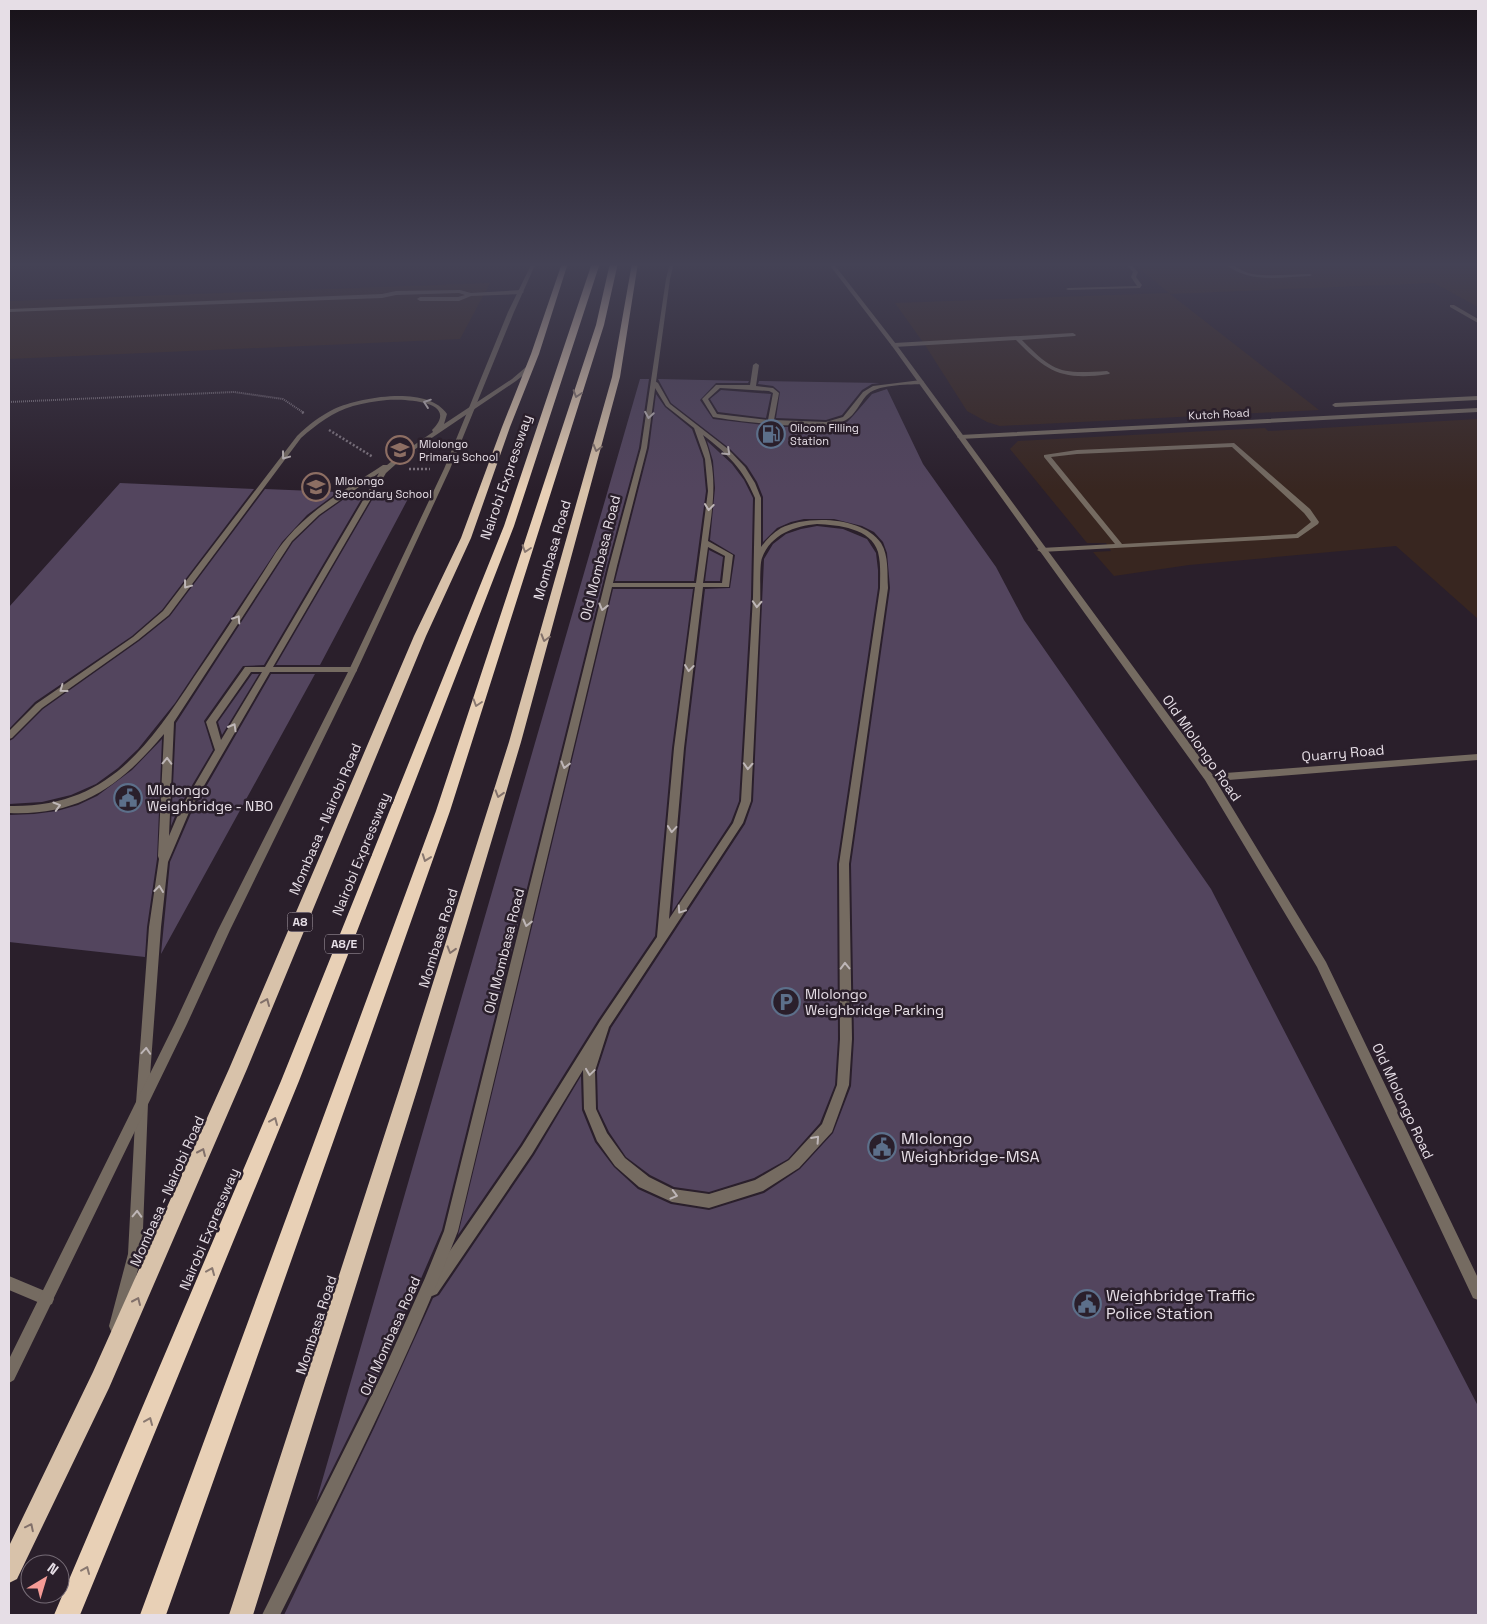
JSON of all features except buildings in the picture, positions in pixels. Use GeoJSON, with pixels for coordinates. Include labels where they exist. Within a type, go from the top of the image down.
{"type":"FeatureCollection","features":[{"type":"Feature","properties":{"kind":"highway","name":"Mombasa - Nairobi Road"},"geometry":{"type":"LineString","coordinates":[[9,1570],[101,1380],[242,1060],[420,636],[466,538],[540,339]]}},
{"type":"Feature","properties":{"kind":"highway","name":"Nairobi Expressway"},"geometry":{"type":"LineString","coordinates":[[67,1615],[290,1081],[509,526],[571,339]]}},
{"type":"Feature","properties":{"kind":"highway"},"geometry":{"type":"LineString","coordinates":[[153,1615],[443,811],[596,339]]}},
{"type":"Feature","properties":{"kind":"highway","name":"Mombasa Road"},"geometry":{"type":"LineString","coordinates":[[241,1615],[410,1084],[515,742],[616,377],[622,339]]}},
{"type":"Feature","properties":{"kind":"street"},"geometry":{"type":"LineString","coordinates":[[9,1374],[181,1024],[228,921],[352,670],[447,469],[500,339]]}},
{"type":"Feature","properties":{"kind":"street","name":"Old Mombasa Road"},"geometry":{"type":"LineString","coordinates":[[271,1615],[354,1450],[426,1298],[453,1222],[644,448],[659,339]]}},
{"type":"Feature","properties":{"kind":"street","name":"Old Mlolongo Road"},"geometry":{"type":"LineString","coordinates":[[889,339],[1209,778],[1322,965],[1478,1293]]}},
{"type":"Feature","properties":{"kind":"street"},"geometry":{"type":"LineString","coordinates":[[894,345],[989,339]]}},
{"type":"Feature","properties":{"kind":"street"},"geometry":{"type":"LineString","coordinates":[[1018,339],[1049,369],[1060,373],[1078,375],[1107,373]]}},
{"type":"Feature","properties":{"kind":"street"},"geometry":{"type":"LineString","coordinates":[[9,809],[27,811],[54,807],[77,799],[103,786],[130,766],[169,722],[289,540],[316,513],[391,464],[529,368],[535,354]]}},
{"type":"Feature","properties":{"kind":"street"},"geometry":{"type":"LineString","coordinates":[[752,387],[756,365]]}},
{"type":"Feature","properties":{"kind":"street"},"geometry":{"type":"LineString","coordinates":[[772,422],[776,393],[771,389],[718,386],[705,401],[715,416],[719,417],[772,422],[816,425],[832,423],[851,412],[869,390],[876,387],[920,382]]}},
{"type":"Feature","properties":{"kind":"street"},"geometry":{"type":"LineString","coordinates":[[426,1298],[527,1150],[604,1025],[738,823],[746,802],[757,597],[758,498],[752,483],[742,467],[726,450],[668,405],[654,383]]}},
{"type":"Feature","properties":{"kind":"street"},"geometry":{"type":"LineString","coordinates":[[9,736],[38,707],[80,676],[111,658],[146,632],[166,613],[299,437],[315,422],[350,405],[380,399],[406,398],[421,400],[441,409],[444,414],[443,422],[430,437]]}},
{"type":"Feature","properties":{"kind":"street"},"geometry":{"type":"LineString","coordinates":[[1336,406],[1478,398]]}},
{"type":"Feature","properties":{"kind":"street","name":"Kutch Road"},"geometry":{"type":"LineString","coordinates":[[960,437],[1478,410]]}},
{"type":"Feature","properties":{"kind":"street"},"geometry":{"type":"LineString","coordinates":[[661,939],[679,748],[712,471],[710,457],[696,426]]}},
{"type":"Feature","properties":{"kind":"street"},"geometry":{"type":"LineString","coordinates":[[1042,550],[1120,546],[1298,536],[1315,522],[1307,511],[1234,444],[1077,452],[1046,456],[1120,546]]}},
{"type":"Feature","properties":{"kind":"street"},"geometry":{"type":"LineString","coordinates":[[163,862],[185,810],[377,482],[391,464]]}},
{"type":"Feature","properties":{"kind":"street"},"geometry":{"type":"LineString","coordinates":[[604,1025],[589,1071],[590,1109],[602,1138],[620,1162],[644,1182],[672,1196],[709,1201],[758,1186],[794,1164],[827,1128],[843,1085],[846,1038],[844,864],[884,588],[882,553],[875,540],[860,530],[834,523],[807,523],[783,530],[772,538],[758,558]]}},
{"type":"Feature","properties":{"kind":"street"},"geometry":{"type":"LineString","coordinates":[[609,585],[699,587],[726,585],[729,556],[705,542]]}},
{"type":"Feature","properties":{"kind":"street"},"geometry":{"type":"LineString","coordinates":[[220,750],[212,722],[248,669],[352,670]]}},
{"type":"Feature","properties":{"kind":"street"},"geometry":{"type":"LineString","coordinates":[[101,1380],[135,1254],[142,1103],[154,927],[163,862],[169,722]]}},
{"type":"Feature","properties":{"kind":"street","name":"Quarry Road"},"geometry":{"type":"LineString","coordinates":[[1209,778],[1478,757]]}},
{"type":"Feature","properties":{"kind":"street"},"geometry":{"type":"LineString","coordinates":[[9,1283],[47,1299]]}},
{"type":"Feature","properties":{"kind":"path"},"geometry":{"type":"LineString","coordinates":[[9,402],[234,392],[283,399],[366,454],[408,469],[447,469]]}},
{"type":"Feature","properties":{"kind":"shaded area"},"geometry":{"type":"Polygon","coordinates":[[[9,339],[460,339],[460,339],[9,359],[9,339]]]}},
{"type":"Feature","properties":{"kind":"shaded area"},"geometry":{"type":"Polygon","coordinates":[[[921,339],[1228,339],[1319,410],[1000,426],[987,422],[967,411],[921,339]]]}},
{"type":"Feature","properties":{"kind":"shaded area"},"geometry":{"type":"Polygon","coordinates":[[[1478,419],[1478,619],[1396,546],[1189,565],[1114,576],[1093,552],[1111,551],[1106,543],[1087,543],[1010,449],[1018,441],[1265,428],[1268,431],[1478,419]]]}},
{"type":"Feature","properties":{"kind":"place","name":"Oilcom Filling Station"},"geometry":{"type":"Point","coordinates":[771,434]}},
{"type":"Feature","properties":{"kind":"place","name":"Mlolongo Primary School"},"geometry":{"type":"Point","coordinates":[400,450]}},
{"type":"Feature","properties":{"kind":"place","name":"Mlolongo Secondary School"},"geometry":{"type":"Point","coordinates":[316,487]}},
{"type":"Feature","properties":{"kind":"place","name":"Mlolongo Weighbridge - NBO"},"geometry":{"type":"Point","coordinates":[128,798]}},
{"type":"Feature","properties":{"kind":"place","name":"Mlolongo Weighbridge Parking"},"geometry":{"type":"Point","coordinates":[786,1002]}},
{"type":"Feature","properties":{"kind":"place","name":"Mlolongo Weighbridge-MSA"},"geometry":{"type":"Point","coordinates":[882,1147]}},
{"type":"Feature","properties":{"kind":"place","name":"Weighbridge Traffic Police Station"},"geometry":{"type":"Point","coordinates":[1087,1304]}}]}
